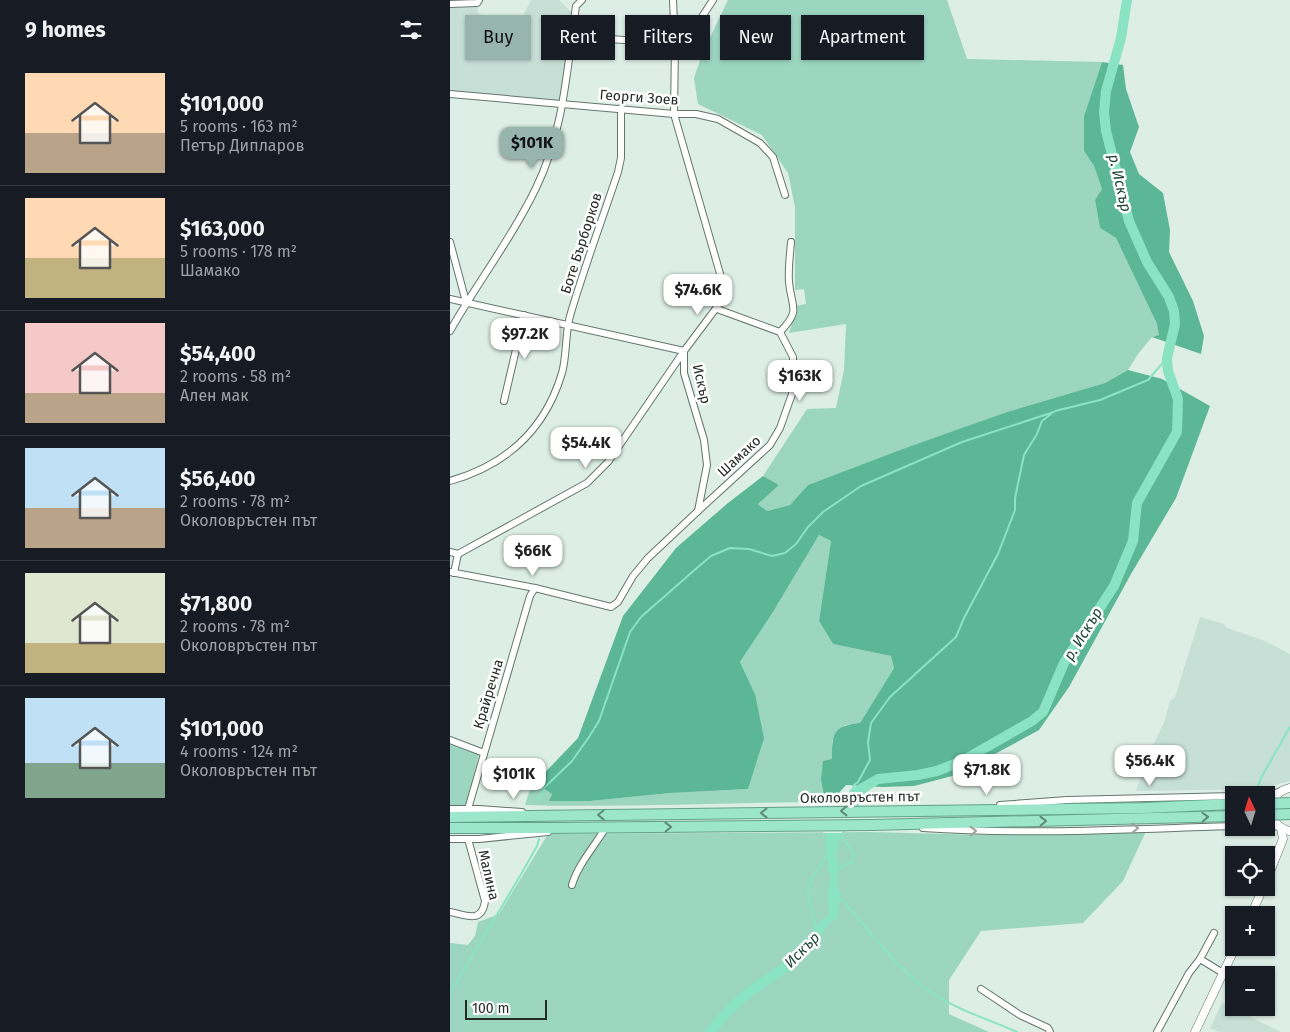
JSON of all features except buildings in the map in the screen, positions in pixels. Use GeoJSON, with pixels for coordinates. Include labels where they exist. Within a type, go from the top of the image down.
{"type":"FeatureCollection","features":[{"type":"Feature","properties":{"kind":"highway"},"geometry":{"type":"LineString","coordinates":[[1275,804],[1290,803]]}},
{"type":"Feature","properties":{"kind":"highway","name":"Околовръстен път"},"geometry":{"type":"LineString","coordinates":[[450,817],[1144,808],[1225,804]]}},
{"type":"Feature","properties":{"kind":"highway"},"geometry":{"type":"LineString","coordinates":[[1275,815],[1290,814]]}},
{"type":"Feature","properties":{"kind":"highway","name":"Околовръстен път"},"geometry":{"type":"LineString","coordinates":[[450,828],[872,825],[1225,816]]}},
{"type":"Feature","properties":{"kind":"street"},"geometry":{"type":"LineString","coordinates":[[450,4],[477,3],[479,0]]}},
{"type":"Feature","properties":{"kind":"street"},"geometry":{"type":"LineString","coordinates":[[575,15],[576,6],[582,0]]}},
{"type":"Feature","properties":{"kind":"street","name":"Искър"},"geometry":{"type":"LineString","coordinates":[[673,0],[673,15]]}},
{"type":"Feature","properties":{"kind":"street"},"geometry":{"type":"LineString","coordinates":[[703,15],[713,0]]}},
{"type":"Feature","properties":{"kind":"street"},"geometry":{"type":"LineString","coordinates":[[450,332],[466,302],[496,257],[536,187],[552,146],[564,103],[569,60]]}},
{"type":"Feature","properties":{"kind":"street","name":"Искър"},"geometry":{"type":"LineString","coordinates":[[674,60],[674,114],[723,284],[724,294],[716,309],[684,351],[684,373],[704,440],[707,465],[698,511]]}},
{"type":"Feature","properties":{"kind":"street","name":"Георги Зоев"},"geometry":{"type":"LineString","coordinates":[[450,94],[674,114],[696,114],[718,119],[760,143],[773,157],[785,195]]}},
{"type":"Feature","properties":{"kind":"street","name":"Боте Бърборков"},"geometry":{"type":"LineString","coordinates":[[450,482],[469,476],[496,462],[518,447],[539,422],[551,399],[562,372],[568,324],[618,172],[621,158],[621,108]]}},
{"type":"Feature","properties":{"kind":"street"},"geometry":{"type":"LineString","coordinates":[[450,242],[466,302]]}},
{"type":"Feature","properties":{"kind":"street"},"geometry":{"type":"LineString","coordinates":[[716,309],[780,332],[789,323],[793,313],[792,291],[789,283],[791,242]]}},
{"type":"Feature","properties":{"kind":"street"},"geometry":{"type":"LineString","coordinates":[[450,299],[684,351],[608,462],[587,483],[458,554],[450,552]]}},
{"type":"Feature","properties":{"kind":"street"},"geometry":{"type":"LineString","coordinates":[[504,401],[524,315]]}},
{"type":"Feature","properties":{"kind":"street","name":"Шамако"},"geometry":{"type":"LineString","coordinates":[[698,511],[770,444],[780,428],[792,394],[793,373],[792,357],[780,332]]}},
{"type":"Feature","properties":{"kind":"street"},"geometry":{"type":"LineString","coordinates":[[458,554],[452,573],[535,588],[612,606],[618,602],[633,576],[648,558],[698,511]]}},
{"type":"Feature","properties":{"kind":"street","name":"Крайречна"},"geometry":{"type":"LineString","coordinates":[[468,809],[530,596],[535,588]]}},
{"type":"Feature","properties":{"kind":"street"},"geometry":{"type":"LineString","coordinates":[[450,740],[484,753]]}},
{"type":"Feature","properties":{"kind":"street"},"geometry":{"type":"LineString","coordinates":[[1275,793],[1290,788]]}},
{"type":"Feature","properties":{"kind":"street"},"geometry":{"type":"LineString","coordinates":[[1280,792],[1273,800],[1271,809],[1272,817],[1280,828],[1283,839]]}},
{"type":"Feature","properties":{"kind":"street"},"geometry":{"type":"LineString","coordinates":[[909,810],[1001,806],[1066,800],[1225,796]]}},
{"type":"Feature","properties":{"kind":"street","name":"Околовръстен път"},"geometry":{"type":"LineString","coordinates":[[450,809],[578,816]]}},
{"type":"Feature","properties":{"kind":"street"},"geometry":{"type":"LineString","coordinates":[[872,825],[964,831],[1225,826]]}},
{"type":"Feature","properties":{"kind":"street"},"geometry":{"type":"LineString","coordinates":[[572,885],[575,873],[596,844],[604,827]]}},
{"type":"Feature","properties":{"kind":"street","name":"Околовръстен път"},"geometry":{"type":"LineString","coordinates":[[450,839],[604,827]]}},
{"type":"Feature","properties":{"kind":"street"},"geometry":{"type":"LineString","coordinates":[[1275,827],[1290,832],[1283,839],[1275,859]]}},
{"type":"Feature","properties":{"kind":"street","name":"Малина"},"geometry":{"type":"LineString","coordinates":[[450,912],[474,917],[484,908],[485,901],[468,839]]}},
{"type":"Feature","properties":{"kind":"street"},"geometry":{"type":"LineString","coordinates":[[1157,1032],[1189,973],[1200,959],[1214,933]]}},
{"type":"Feature","properties":{"kind":"street"},"geometry":{"type":"LineString","coordinates":[[1195,1032],[1231,956]]}},
{"type":"Feature","properties":{"kind":"street"},"geometry":{"type":"LineString","coordinates":[[1200,959],[1223,973]]}},
{"type":"Feature","properties":{"kind":"street"},"geometry":{"type":"LineString","coordinates":[[981,989],[1020,1015],[1048,1028],[1050,1032]]}},
{"type":"Feature","properties":{"kind":"shaded area"},"geometry":{"type":"Polygon","coordinates":[[[531,0],[559,0],[574,15],[541,15],[541,60],[569,60],[564,103],[450,94],[450,4],[477,3],[478,14],[485,15],[465,15],[465,60],[531,60],[531,15],[524,15],[531,0]]]}},
{"type":"Feature","properties":{"kind":"shaded area"},"geometry":{"type":"Polygon","coordinates":[[[728,0],[947,0],[967,59],[1102,62],[1084,116],[1084,151],[1094,166],[1102,189],[1095,200],[1100,228],[1116,238],[1157,324],[1160,335],[1152,337],[1128,370],[1105,383],[1007,412],[808,485],[790,505],[767,511],[758,504],[779,485],[763,476],[807,409],[836,408],[844,370],[846,324],[789,333],[795,306],[806,304],[804,289],[795,290],[795,207],[788,173],[762,135],[698,104],[694,78],[700,60],[710,60],[710,37],[720,17],[720,60],[791,60],[791,15],[721,15],[728,0]]]}},
{"type":"Feature","properties":{"kind":"shaded area"},"geometry":{"type":"Polygon","coordinates":[[[1102,62],[1123,65],[1126,89],[1139,127],[1130,152],[1139,174],[1163,193],[1170,230],[1169,252],[1193,301],[1204,336],[1201,354],[1152,337],[1159,335],[1157,324],[1116,238],[1100,228],[1095,200],[1102,189],[1094,166],[1084,151],[1084,116],[1102,62]]]}},
{"type":"Feature","properties":{"kind":"shaded area"},"geometry":{"type":"Polygon","coordinates":[[[1128,370],[1162,379],[1210,406],[1176,498],[1131,574],[1069,687],[1039,730],[956,775],[914,786],[846,785],[838,794],[824,794],[821,780],[823,761],[832,759],[836,732],[844,726],[860,723],[894,668],[891,656],[833,644],[819,621],[831,541],[819,535],[773,612],[740,662],[755,694],[764,738],[748,789],[671,793],[590,801],[549,801],[552,794],[535,783],[578,738],[623,616],[676,548],[728,503],[763,476],[779,485],[758,504],[767,511],[790,505],[808,485],[1007,412],[1105,383],[1128,370]]]}},
{"type":"Feature","properties":{"kind":"shaded area"},"geometry":{"type":"Polygon","coordinates":[[[819,535],[831,541],[819,621],[833,644],[891,656],[894,668],[860,723],[845,725],[832,741],[832,759],[824,793],[838,794],[837,801],[525,805],[530,789],[535,783],[552,794],[550,801],[590,801],[671,793],[748,789],[755,694],[740,662],[773,612],[819,535]]]}},
{"type":"Feature","properties":{"kind":"shaded area"},"geometry":{"type":"Polygon","coordinates":[[[1200,617],[1224,624],[1227,628],[1265,641],[1290,654],[1290,781],[1274,786],[1225,786],[1225,790],[1136,791],[1147,758],[1165,720],[1170,701],[1175,697],[1200,617]]]}},
{"type":"Feature","properties":{"kind":"shaded area"},"geometry":{"type":"Polygon","coordinates":[[[450,742],[479,754],[468,805],[450,805],[450,742]]]}},
{"type":"Feature","properties":{"kind":"shaded area"},"geometry":{"type":"Polygon","coordinates":[[[1146,831],[1123,881],[1083,923],[981,931],[949,980],[949,1014],[989,1032],[450,1032],[450,943],[468,945],[475,936],[478,922],[499,914],[548,834],[869,832],[987,835],[1146,831]]]}},
{"type":"Feature","properties":{"kind":"shaded area"},"geometry":{"type":"Polygon","coordinates":[[[1222,1003],[1225,1004],[1225,1016],[1248,1016],[1281,1032],[1219,1032],[1210,1028],[1222,1003]]]}},
{"type":"Feature","properties":{"kind":"water"},"geometry":{"type":"Polygon","coordinates":[[[865,787],[844,814],[841,823],[836,855],[839,868],[837,882],[841,899],[838,904],[838,918],[829,924],[811,951],[790,969],[787,959],[806,943],[816,928],[829,915],[828,893],[831,876],[828,871],[826,836],[830,815],[844,798],[865,787]]]}},
{"type":"Feature","properties":{"kind":"pier"},"geometry":{"type":"Polygon","coordinates":[[[834,804],[854,804],[846,815],[843,833],[823,833],[825,818],[834,804]]]}},
{"type":"Feature","properties":{"kind":"waterway","name":"р. Искър"},"geometry":{"type":"LineString","coordinates":[[854,793],[878,779],[937,771],[962,761],[1032,721],[1043,712],[1064,663],[1114,586],[1133,541],[1137,503],[1177,432],[1178,399],[1168,371],[1167,358],[1175,324],[1174,311],[1169,297],[1147,262],[1129,221],[1106,131],[1104,112],[1106,91],[1121,38],[1127,0]]}},
{"type":"Feature","properties":{"kind":"waterway","name":"р. Искър"},"geometry":{"type":"LineString","coordinates":[[1055,411],[1100,400],[1148,380],[1167,358]]}},
{"type":"Feature","properties":{"kind":"waterway"},"geometry":{"type":"LineString","coordinates":[[538,801],[544,788],[572,761],[599,721],[630,632],[641,617],[711,556],[730,548],[749,549],[772,556],[785,553],[796,544],[808,527],[823,512],[861,486],[962,442],[1054,412]]}},
{"type":"Feature","properties":{"kind":"waterway","name":"р. Искър"},"geometry":{"type":"LineString","coordinates":[[851,794],[854,785],[858,782],[870,760],[868,742],[871,723],[890,697],[956,637],[998,554],[1015,510],[1015,498],[1024,455],[1037,434],[1042,421],[1051,414]]}},
{"type":"Feature","properties":{"kind":"waterway"},"geometry":{"type":"LineString","coordinates":[[1258,786],[1290,727]]}},
{"type":"Feature","properties":{"kind":"waterway"},"geometry":{"type":"LineString","coordinates":[[856,808],[864,794],[878,779]]}},
{"type":"Feature","properties":{"kind":"waterway"},"geometry":{"type":"LineString","coordinates":[[838,840],[845,830]]}},
{"type":"Feature","properties":{"kind":"waterway"},"geometry":{"type":"LineString","coordinates":[[838,868],[853,862],[852,852],[842,836]]}},
{"type":"Feature","properties":{"kind":"waterway"},"geometry":{"type":"LineString","coordinates":[[450,993],[520,876],[539,839]]}},
{"type":"Feature","properties":{"kind":"waterway"},"geometry":{"type":"LineString","coordinates":[[815,928],[808,889],[811,879],[828,851]]}},
{"type":"Feature","properties":{"kind":"waterway"},"geometry":{"type":"LineString","coordinates":[[841,899],[894,960],[931,992],[951,1004],[1017,1032]]}},
{"type":"Feature","properties":{"kind":"waterway","name":"Искър"},"geometry":{"type":"LineString","coordinates":[[710,1032],[740,1000],[799,956]]}}]}
